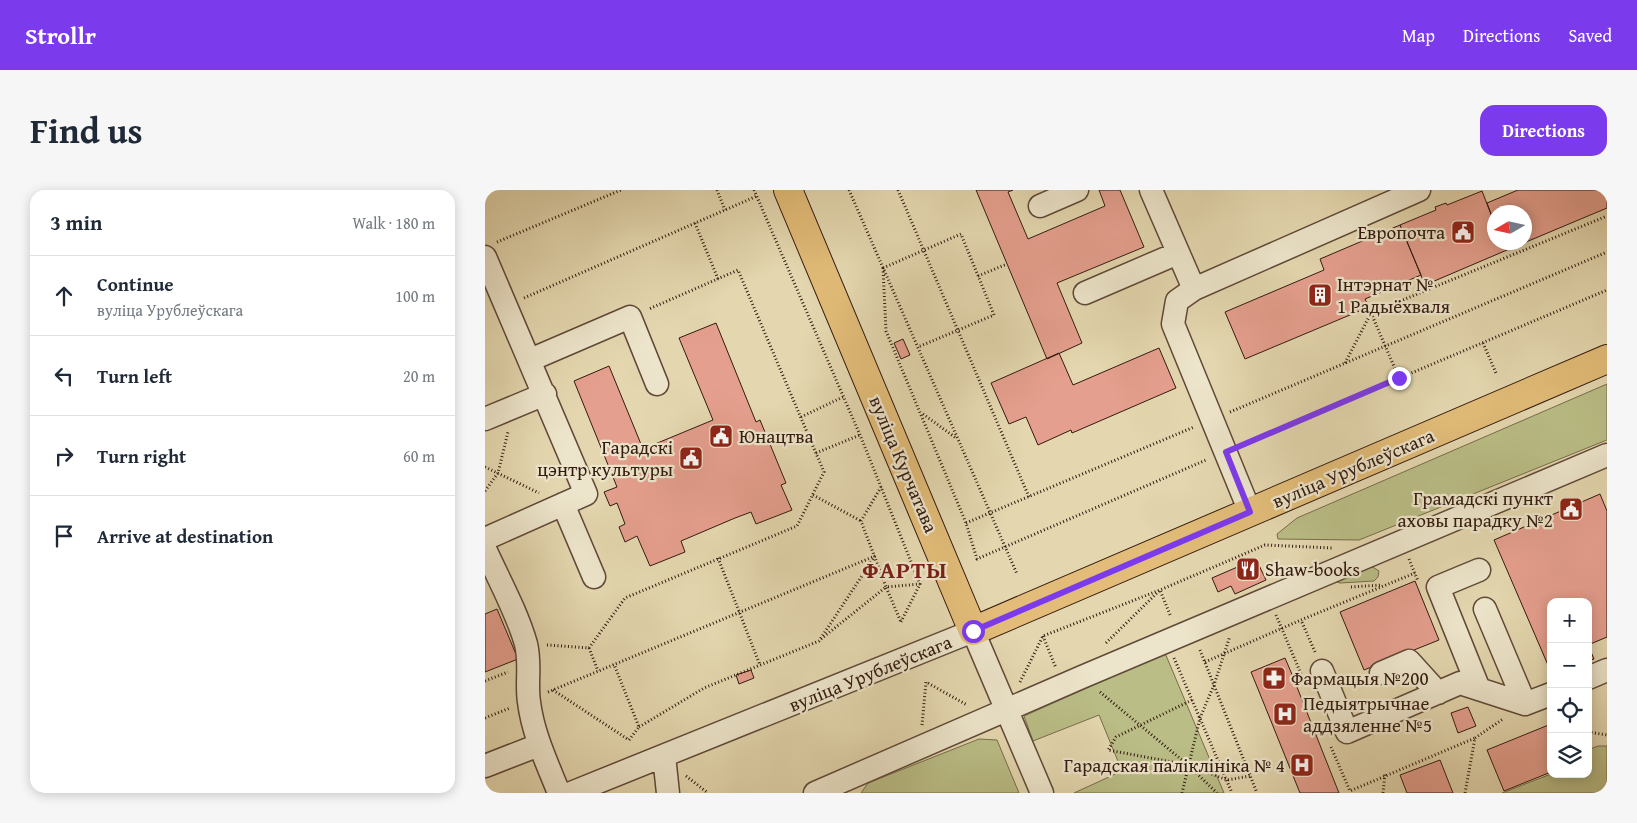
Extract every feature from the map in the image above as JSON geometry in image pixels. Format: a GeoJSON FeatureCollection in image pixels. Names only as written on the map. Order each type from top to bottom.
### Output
{"type":"FeatureCollection","features":[{"type":"Feature","properties":{"kind":"main road","name":"вуліца Курчатава"},"geometry":{"type":"LineString","coordinates":[[788,190],[973,631]]}},
{"type":"Feature","properties":{"kind":"main road","name":"вуліца Урублеўскага"},"geometry":{"type":"LineString","coordinates":[[973,631],[1607,359]]}},
{"type":"Feature","properties":{"kind":"street"},"geometry":{"type":"LineString","coordinates":[[1039,206],[1077,190]]}},
{"type":"Feature","properties":{"kind":"street"},"geometry":{"type":"LineString","coordinates":[[1151,190],[1194,289]]}},
{"type":"Feature","properties":{"kind":"street"},"geometry":{"type":"LineString","coordinates":[[1250,512],[1173,324],[1177,301],[1194,289],[1419,190]]}},
{"type":"Feature","properties":{"kind":"street"},"geometry":{"type":"LineString","coordinates":[[485,539],[586,494],[506,306],[489,250]]}},
{"type":"Feature","properties":{"kind":"street"},"geometry":{"type":"LineString","coordinates":[[1085,293],[1178,253]]}},
{"type":"Feature","properties":{"kind":"street"},"geometry":{"type":"LineString","coordinates":[[530,360],[630,317],[657,384]]}},
{"type":"Feature","properties":{"kind":"street"},"geometry":{"type":"LineString","coordinates":[[485,419],[545,394]]}},
{"type":"Feature","properties":{"kind":"street"},"geometry":{"type":"LineString","coordinates":[[815,793],[1073,681],[1607,455]]}},
{"type":"Feature","properties":{"kind":"street"},"geometry":{"type":"LineString","coordinates":[[563,504],[594,577]]}},
{"type":"Feature","properties":{"kind":"street"},"geometry":{"type":"LineString","coordinates":[[485,549],[526,644],[529,661],[529,700],[539,744],[559,793]]}},
{"type":"Feature","properties":{"kind":"street"},"geometry":{"type":"LineString","coordinates":[[1479,570],[1438,587],[1479,689]]}},
{"type":"Feature","properties":{"kind":"street"},"geometry":{"type":"LineString","coordinates":[[1485,609],[1525,704]]}},
{"type":"Feature","properties":{"kind":"street","name":"вуліца Курчатава"},"geometry":{"type":"LineString","coordinates":[[973,631],[998,714],[1042,793]]}},
{"type":"Feature","properties":{"kind":"street","name":"вуліца Урублеўскага"},"geometry":{"type":"LineString","coordinates":[[571,793],[973,631]]}},
{"type":"Feature","properties":{"kind":"street"},"geometry":{"type":"LineString","coordinates":[[1381,673],[1409,661],[1438,693]]}},
{"type":"Feature","properties":{"kind":"street"},"geometry":{"type":"LineString","coordinates":[[1592,676],[1607,670]]}},
{"type":"Feature","properties":{"kind":"street"},"geometry":{"type":"LineString","coordinates":[[1322,671],[1347,732],[1460,683],[1525,704],[1547,696]]}},
{"type":"Feature","properties":{"kind":"street"},"geometry":{"type":"LineString","coordinates":[[485,766],[539,744]]}},
{"type":"Feature","properties":{"kind":"street"},"geometry":{"type":"LineString","coordinates":[[664,756],[668,793]]}},
{"type":"Feature","properties":{"kind":"path"},"geometry":{"type":"LineString","coordinates":[[489,250],[621,190]]}},
{"type":"Feature","properties":{"kind":"path"},"geometry":{"type":"LineString","coordinates":[[717,190],[725,210]]}},
{"type":"Feature","properties":{"kind":"path"},"geometry":{"type":"LineString","coordinates":[[754,190],[860,435],[920,584],[901,622],[861,521],[813,495]]}},
{"type":"Feature","properties":{"kind":"path"},"geometry":{"type":"LineString","coordinates":[[849,190],[1017,574]]}},
{"type":"Feature","properties":{"kind":"path"},"geometry":{"type":"LineString","coordinates":[[898,190],[1029,497]]}},
{"type":"Feature","properties":{"kind":"path"},"geometry":{"type":"LineString","coordinates":[[506,306],[757,196]]}},
{"type":"Feature","properties":{"kind":"path"},"geometry":{"type":"LineString","coordinates":[[1344,364],[1371,313],[1607,216]]}},
{"type":"Feature","properties":{"kind":"path"},"geometry":{"type":"LineString","coordinates":[[695,223],[718,278]]}},
{"type":"Feature","properties":{"kind":"path"},"geometry":{"type":"LineString","coordinates":[[883,268],[961,234],[994,315],[918,347]]}},
{"type":"Feature","properties":{"kind":"path"},"geometry":{"type":"LineString","coordinates":[[966,523],[1607,252]]}},
{"type":"Feature","properties":{"kind":"path"},"geometry":{"type":"LineString","coordinates":[[978,276],[1007,264]]}},
{"type":"Feature","properties":{"kind":"path"},"geometry":{"type":"LineString","coordinates":[[883,268],[886,331],[922,413],[966,523],[977,560],[1607,290]]}},
{"type":"Feature","properties":{"kind":"path"},"geometry":{"type":"LineString","coordinates":[[589,648],[625,598],[797,526],[823,472],[739,270],[630,317]]}},
{"type":"Feature","properties":{"kind":"path"},"geometry":{"type":"LineString","coordinates":[[1371,313],[1399,378]]}},
{"type":"Feature","properties":{"kind":"path"},"geometry":{"type":"LineString","coordinates":[[1483,343],[1496,373]]}},
{"type":"Feature","properties":{"kind":"path"},"geometry":{"type":"LineString","coordinates":[[801,417],[843,397]]}},
{"type":"Feature","properties":{"kind":"path"},"geometry":{"type":"LineString","coordinates":[[485,491],[498,473],[515,407]]}},
{"type":"Feature","properties":{"kind":"path"},"geometry":{"type":"LineString","coordinates":[[922,413],[958,439]]}},
{"type":"Feature","properties":{"kind":"path"},"geometry":{"type":"LineString","coordinates":[[816,453],[860,435]]}},
{"type":"Feature","properties":{"kind":"path"},"geometry":{"type":"LineString","coordinates":[[485,467],[563,504]]}},
{"type":"Feature","properties":{"kind":"path"},"geometry":{"type":"LineString","coordinates":[[861,521],[881,487]]}},
{"type":"Feature","properties":{"kind":"path"},"geometry":{"type":"LineString","coordinates":[[921,748],[926,682],[998,714],[1043,636],[1160,590],[1265,545],[1335,548]]}},
{"type":"Feature","properties":{"kind":"path"},"geometry":{"type":"LineString","coordinates":[[485,718],[875,556]]}},
{"type":"Feature","properties":{"kind":"path"},"geometry":{"type":"LineString","coordinates":[[819,641],[875,556]]}},
{"type":"Feature","properties":{"kind":"path"},"geometry":{"type":"LineString","coordinates":[[718,558],[760,665]]}},
{"type":"Feature","properties":{"kind":"path"},"geometry":{"type":"LineString","coordinates":[[1205,662],[1415,573]]}},
{"type":"Feature","properties":{"kind":"path"},"geometry":{"type":"LineString","coordinates":[[553,690],[629,740],[639,727],[704,688],[819,641],[886,587],[920,584]]}},
{"type":"Feature","properties":{"kind":"path"},"geometry":{"type":"LineString","coordinates":[[1160,590],[1180,636],[1192,700],[1233,793]]}},
{"type":"Feature","properties":{"kind":"path"},"geometry":{"type":"LineString","coordinates":[[1105,644],[1160,590]]}},
{"type":"Feature","properties":{"kind":"path"},"geometry":{"type":"LineString","coordinates":[[1182,793],[1200,718],[1214,686],[1239,611]]}},
{"type":"Feature","properties":{"kind":"path"},"geometry":{"type":"LineString","coordinates":[[1301,620],[1322,671]]}},
{"type":"Feature","properties":{"kind":"path"},"geometry":{"type":"LineString","coordinates":[[1043,636],[1073,681],[1140,725],[1188,765],[1217,793]]}},
{"type":"Feature","properties":{"kind":"path"},"geometry":{"type":"LineString","coordinates":[[1180,636],[1205,662],[1257,793]]}},
{"type":"Feature","properties":{"kind":"path"},"geometry":{"type":"LineString","coordinates":[[526,644],[589,648]]}},
{"type":"Feature","properties":{"kind":"path"},"geometry":{"type":"LineString","coordinates":[[589,648],[598,671]]}},
{"type":"Feature","properties":{"kind":"path"},"geometry":{"type":"LineString","coordinates":[[614,664],[639,727]]}},
{"type":"Feature","properties":{"kind":"path"},"geometry":{"type":"LineString","coordinates":[[1192,700],[1116,736],[1108,750],[1188,765],[1227,780],[1250,776]]}},
{"type":"Feature","properties":{"kind":"path"},"geometry":{"type":"LineString","coordinates":[[1350,791],[1385,774],[1475,738],[1525,704]]}},
{"type":"Feature","properties":{"kind":"path"},"geometry":{"type":"LineString","coordinates":[[1592,733],[1607,735]]}},
{"type":"Feature","properties":{"kind":"path"},"geometry":{"type":"LineString","coordinates":[[1465,793],[1475,738]]}},
{"type":"Feature","properties":{"kind":"path"},"geometry":{"type":"LineString","coordinates":[[1383,793],[1385,774]]}},
{"type":"Feature","properties":{"kind":"path"},"geometry":{"type":"LineString","coordinates":[[687,776],[708,793]]}},
{"type":"Feature","properties":{"kind":"green space"},"geometry":{"type":"Polygon","coordinates":[[[1607,384],[1607,440],[1359,540],[1278,539],[1277,534],[1297,518],[1607,384]]]}},
{"type":"Feature","properties":{"kind":"green space"},"geometry":{"type":"Polygon","coordinates":[[[1371,566],[1379,571],[1378,577],[1374,581],[1337,582],[1338,579],[1371,566]]]}},
{"type":"Feature","properties":{"kind":"green space"},"geometry":{"type":"Polygon","coordinates":[[[1165,653],[1224,793],[1074,793],[1122,771],[1099,715],[1033,741],[1024,716],[1165,653]]]}},
{"type":"Feature","properties":{"kind":"green space"},"geometry":{"type":"Polygon","coordinates":[[[979,739],[997,740],[1019,793],[861,793],[868,783],[979,739]]]}},
{"type":"Feature","properties":{"kind":"green space"},"geometry":{"type":"Polygon","coordinates":[[[1607,746],[1607,793],[1502,793],[1547,776],[1547,778],[1592,778],[1592,748],[1607,746]]]}},
{"type":"Feature","properties":{"kind":"building"},"geometry":{"type":"Polygon","coordinates":[[[976,190],[1013,190],[1008,192],[1028,239],[1105,206],[1099,190],[1120,190],[1144,247],[1057,283],[1082,343],[1047,359],[976,190]]]}},
{"type":"Feature","properties":{"kind":"building"},"geometry":{"type":"Polygon","coordinates":[[[1518,190],[1607,190],[1607,208],[1532,240],[1532,205],[1488,205],[1487,203],[1518,190]]]}},
{"type":"Feature","properties":{"kind":"building"},"geometry":{"type":"Polygon","coordinates":[[[1482,191],[1487,205],[1487,250],[1507,250],[1425,285],[1400,225],[1436,210],[1435,207],[1446,203],[1447,205],[1482,191]]]}},
{"type":"Feature","properties":{"kind":"building","name":"Інтэрнат № 1 Радыёхваля"},"geometry":{"type":"Polygon","coordinates":[[[1400,225],[1421,275],[1365,299],[1369,307],[1245,359],[1225,312],[1324,270],[1320,259],[1400,225]]]}},
{"type":"Feature","properties":{"kind":"building","name":"Юнацтва"},"geometry":{"type":"Polygon","coordinates":[[[716,323],[756,422],[760,420],[786,483],[781,485],[792,510],[756,524],[751,512],[735,518],[681,541],[685,552],[650,566],[637,536],[625,542],[619,527],[625,524],[617,503],[610,506],[604,492],[617,487],[574,381],[609,366],[643,449],[713,420],[679,338],[716,323]]]}},
{"type":"Feature","properties":{"kind":"building"},"geometry":{"type":"Polygon","coordinates":[[[903,339],[910,355],[901,359],[894,343],[903,339]]]}},
{"type":"Feature","properties":{"kind":"building"},"geometry":{"type":"Polygon","coordinates":[[[1159,348],[1176,388],[1072,433],[1071,430],[1038,445],[1026,417],[1009,424],[991,383],[1059,353],[1073,385],[1159,348]]]}},
{"type":"Feature","properties":{"kind":"building"},"geometry":{"type":"Polygon","coordinates":[[[1600,494],[1607,511],[1607,637],[1592,643],[1592,598],[1547,598],[1547,663],[1494,540],[1600,494]]]}},
{"type":"Feature","properties":{"kind":"building","name":"Shaw-books"},"geometry":{"type":"Polygon","coordinates":[[[1256,559],[1266,580],[1235,594],[1231,586],[1218,592],[1212,578],[1256,559]]]}},
{"type":"Feature","properties":{"kind":"building"},"geometry":{"type":"Polygon","coordinates":[[[1415,581],[1439,640],[1364,670],[1340,612],[1415,581]]]}},
{"type":"Feature","properties":{"kind":"building"},"geometry":{"type":"Polygon","coordinates":[[[497,609],[518,659],[485,672],[485,614],[497,609]]]}},
{"type":"Feature","properties":{"kind":"building"},"geometry":{"type":"Polygon","coordinates":[[[1285,658],[1339,793],[1300,793],[1251,672],[1285,658]]]}},
{"type":"Feature","properties":{"kind":"building"},"geometry":{"type":"Polygon","coordinates":[[[751,670],[754,678],[739,684],[736,675],[751,670]]]}},
{"type":"Feature","properties":{"kind":"building"},"geometry":{"type":"Polygon","coordinates":[[[1468,707],[1476,726],[1458,733],[1451,713],[1468,707]]]}},
{"type":"Feature","properties":{"kind":"building"},"geometry":{"type":"Polygon","coordinates":[[[1547,726],[1547,774],[1504,791],[1487,750],[1547,726]]]}},
{"type":"Feature","properties":{"kind":"building"},"geometry":{"type":"Polygon","coordinates":[[[1440,760],[1453,793],[1407,793],[1400,775],[1440,760]]]}},
{"type":"Feature","properties":{"kind":"place","name":"Европочта"},"geometry":{"type":"Point","coordinates":[1463,232]}},
{"type":"Feature","properties":{"kind":"place","name":"Інтэрнат № 1 Радыёхваля"},"geometry":{"type":"Point","coordinates":[1320,295]}},
{"type":"Feature","properties":{"kind":"place","name":"Юнацтва"},"geometry":{"type":"Point","coordinates":[721,436]}},
{"type":"Feature","properties":{"kind":"place","name":"Гарадскі цэнтр культуры"},"geometry":{"type":"Point","coordinates":[691,458]}},
{"type":"Feature","properties":{"kind":"place","name":"Грамадскі пункт аховы парадку №2"},"geometry":{"type":"Point","coordinates":[1571,509]}},
{"type":"Feature","properties":{"kind":"place","name":"Shaw-books"},"geometry":{"type":"Point","coordinates":[1248,569]}},
{"type":"Feature","properties":{"kind":"place","name":"Фармацыя №200"},"geometry":{"type":"Point","coordinates":[1274,678]}},
{"type":"Feature","properties":{"kind":"place","name":"Педыятрычнае аддзяленне №5"},"geometry":{"type":"Point","coordinates":[1285,714]}},
{"type":"Feature","properties":{"kind":"place","name":"Гарадская паліклініка № 4"},"geometry":{"type":"Point","coordinates":[1302,765]}},
{"type":"Feature","properties":{"kind":"district","name":"ФАРТЫ"},"geometry":{"type":"Point","coordinates":[905,570]}},
{"type":"Feature","properties":{"kind":"route"},"geometry":{"type":"LineString","coordinates":[[973,631],[1250,512],[1226,452],[1399,378]]}}]}
